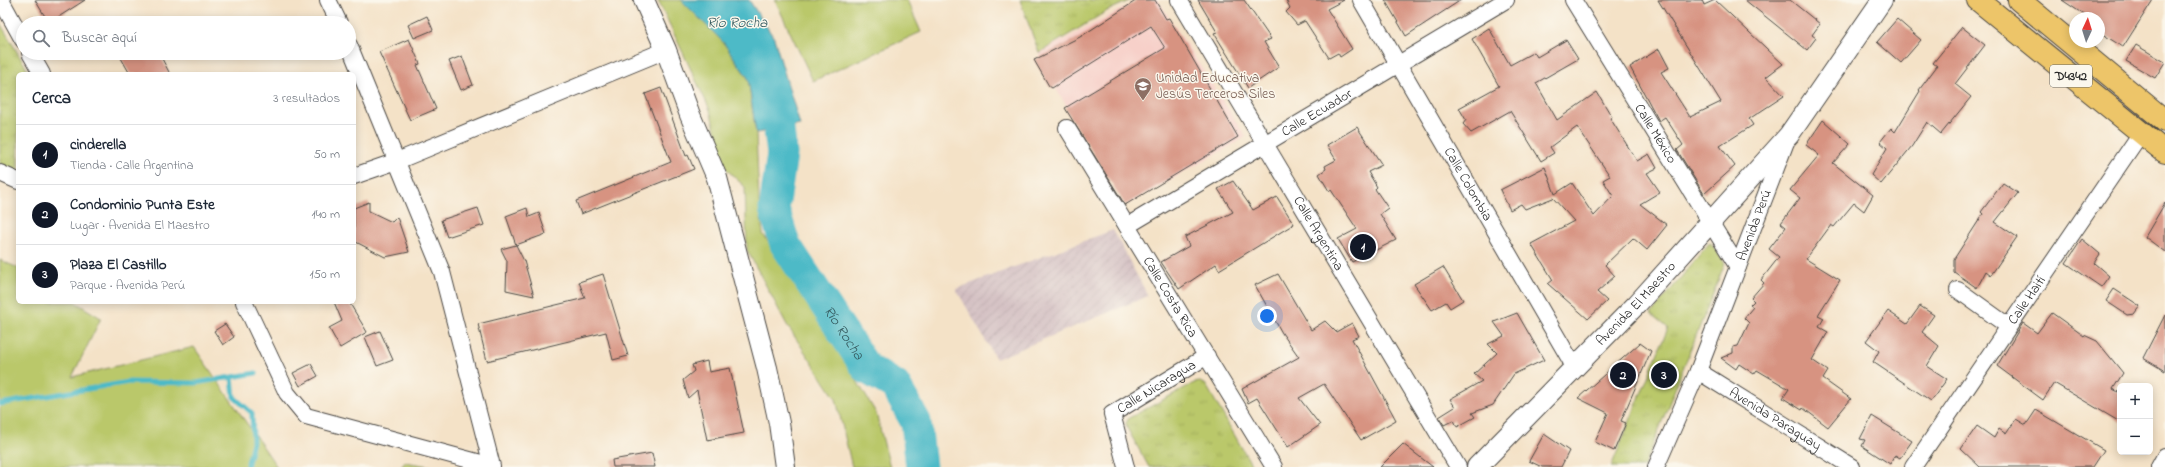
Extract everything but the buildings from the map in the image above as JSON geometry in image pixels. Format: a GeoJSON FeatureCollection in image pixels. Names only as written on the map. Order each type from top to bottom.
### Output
{"type":"FeatureCollection","features":[{"type":"Feature","properties":{"kind":"main road","name":"D4342"},"geometry":{"type":"LineString","coordinates":[[1978,0],[2165,152]]}},
{"type":"Feature","properties":{"kind":"main road","name":"D4342"},"geometry":{"type":"LineString","coordinates":[[2019,0],[2165,121]]}},
{"type":"Feature","properties":{"kind":"street"},"geometry":{"type":"LineString","coordinates":[[0,0],[16,28]]}},
{"type":"Feature","properties":{"kind":"street"},"geometry":{"type":"LineString","coordinates":[[328,0],[336,16]]}},
{"type":"Feature","properties":{"kind":"street"},"geometry":{"type":"LineString","coordinates":[[644,0],[666,50],[690,114],[717,178],[767,368],[779,424],[785,467]]}},
{"type":"Feature","properties":{"kind":"street","name":"Calle Argentina"},"geometry":{"type":"LineString","coordinates":[[1179,0],[1458,467]]}},
{"type":"Feature","properties":{"kind":"street","name":"Calle Colombia"},"geometry":{"type":"LineString","coordinates":[[1361,0],[1400,63],[1575,368]]}},
{"type":"Feature","properties":{"kind":"street","name":"Calle Ecuador"},"geometry":{"type":"LineString","coordinates":[[1127,226],[1506,0]]}},
{"type":"Feature","properties":{"kind":"street","name":"Calle México"},"geometry":{"type":"LineString","coordinates":[[1573,0],[1738,267]]}},
{"type":"Feature","properties":{"kind":"street","name":"Avenida Perú"},"geometry":{"type":"LineString","coordinates":[[1656,467],[1698,371],[1788,134],[1882,0]]}},
{"type":"Feature","properties":{"kind":"street"},"geometry":{"type":"LineString","coordinates":[[356,175],[397,161],[666,50]]}},
{"type":"Feature","properties":{"kind":"street"},"geometry":{"type":"LineString","coordinates":[[34,60],[41,72]]}},
{"type":"Feature","properties":{"kind":"street"},"geometry":{"type":"LineString","coordinates":[[245,304],[287,393],[306,416],[492,466],[442,272],[355,60]]}},
{"type":"Feature","properties":{"kind":"street","name":"Calle Costa Rica"},"geometry":{"type":"LineString","coordinates":[[1067,128],[1207,356],[1271,466]]}},
{"type":"Feature","properties":{"kind":"street","name":"Calle Haití"},"geometry":{"type":"LineString","coordinates":[[1913,467],[2141,133]]}},
{"type":"Feature","properties":{"kind":"street","name":"Avenida El Maestro"},"geometry":{"type":"LineString","coordinates":[[1477,467],[1637,304],[1788,134]]}},
{"type":"Feature","properties":{"kind":"street"},"geometry":{"type":"LineString","coordinates":[[0,173],[16,180]]}},
{"type":"Feature","properties":{"kind":"street"},"geometry":{"type":"LineString","coordinates":[[1958,290],[2008,326]]}},
{"type":"Feature","properties":{"kind":"street","name":"Calle Nicaragua"},"geometry":{"type":"LineString","coordinates":[[1126,467],[1112,414],[1207,356]]}},
{"type":"Feature","properties":{"kind":"street","name":"Avenida Paraguay"},"geometry":{"type":"LineString","coordinates":[[1698,371],[1852,467]]}},
{"type":"Feature","properties":{"kind":"street"},"geometry":{"type":"LineString","coordinates":[[2159,467],[2165,456]]}},
{"type":"Feature","properties":{"kind":"shaded area","name":"Unidad Educativa Jesús Terceros Siles"},"geometry":{"type":"Polygon","coordinates":[[[1138,0],[1158,0],[1246,137],[1128,204],[1041,65],[1039,53],[1138,0]]]}},
{"type":"Feature","properties":{"kind":"shaded area"},"geometry":{"type":"Polygon","coordinates":[[[1113,230],[1148,296],[996,359],[956,289],[1113,230]]]}},
{"type":"Feature","properties":{"kind":"green space"},"geometry":{"type":"Polygon","coordinates":[[[658,0],[681,0],[723,42],[748,78],[756,133],[759,202],[763,234],[828,332],[876,413],[890,467],[852,467],[836,399],[787,325],[747,250],[745,187],[725,168],[710,110],[658,0]]]}},
{"type":"Feature","properties":{"kind":"green space"},"geometry":{"type":"Polygon","coordinates":[[[775,0],[907,0],[921,32],[813,81],[775,0]]]}},
{"type":"Feature","properties":{"kind":"green space"},"geometry":{"type":"Polygon","coordinates":[[[1020,0],[1131,0],[1107,11],[1039,53],[1020,0]]]}},
{"type":"Feature","properties":{"kind":"green space"},"geometry":{"type":"Polygon","coordinates":[[[0,23],[16,50],[16,60],[22,60],[29,72],[16,72],[16,171],[0,164],[0,23]]]}},
{"type":"Feature","properties":{"kind":"green space"},"geometry":{"type":"Polygon","coordinates":[[[1710,242],[1725,263],[1644,467],[1611,467],[1668,328],[1651,314],[1710,242]]]}},
{"type":"Feature","properties":{"kind":"green space"},"geometry":{"type":"Polygon","coordinates":[[[0,260],[16,267],[16,304],[78,304],[101,318],[72,377],[194,347],[277,467],[0,467],[0,260]]]}},
{"type":"Feature","properties":{"kind":"green space"},"geometry":{"type":"Polygon","coordinates":[[[1200,382],[1206,385],[1251,464],[1249,467],[1149,467],[1127,428],[1126,423],[1129,418],[1194,383],[1200,382]]]}},
{"type":"Feature","properties":{"kind":"green space"},"geometry":{"type":"Polygon","coordinates":[[[405,462],[435,467],[401,467],[405,462]]]}},
{"type":"Feature","properties":{"kind":"water","name":"Río Rocha"},"geometry":{"type":"Polygon","coordinates":[[[681,0],[749,0],[774,38],[800,125],[756,133],[748,78],[723,42],[681,0]]]}},
{"type":"Feature","properties":{"kind":"waterway","name":"Río Rocha"},"geometry":{"type":"LineString","coordinates":[[767,89],[777,114],[782,154],[774,209],[785,244],[867,369],[895,385],[916,422],[921,467]]}},
{"type":"Feature","properties":{"kind":"waterway"},"geometry":{"type":"LineString","coordinates":[[0,404],[129,382],[196,383],[256,373]]}},
{"type":"Feature","properties":{"kind":"waterway"},"geometry":{"type":"LineString","coordinates":[[232,377],[234,397],[252,413],[253,442],[247,467]]}},
{"type":"Feature","properties":{"kind":"place","name":"Unidad Educativa Jesús Terceros Siles"},"geometry":{"type":"Point","coordinates":[1143,101]}},
{"type":"Feature","properties":{"kind":"place","name":"cinderella"},"geometry":{"type":"Point","coordinates":[1363,247]}},
{"type":"Feature","properties":{"kind":"place","name":"Condominio Punta Este"},"geometry":{"type":"Point","coordinates":[1623,375]}},
{"type":"Feature","properties":{"kind":"place","name":"Plaza El Castillo"},"geometry":{"type":"Point","coordinates":[1664,375]}}]}
